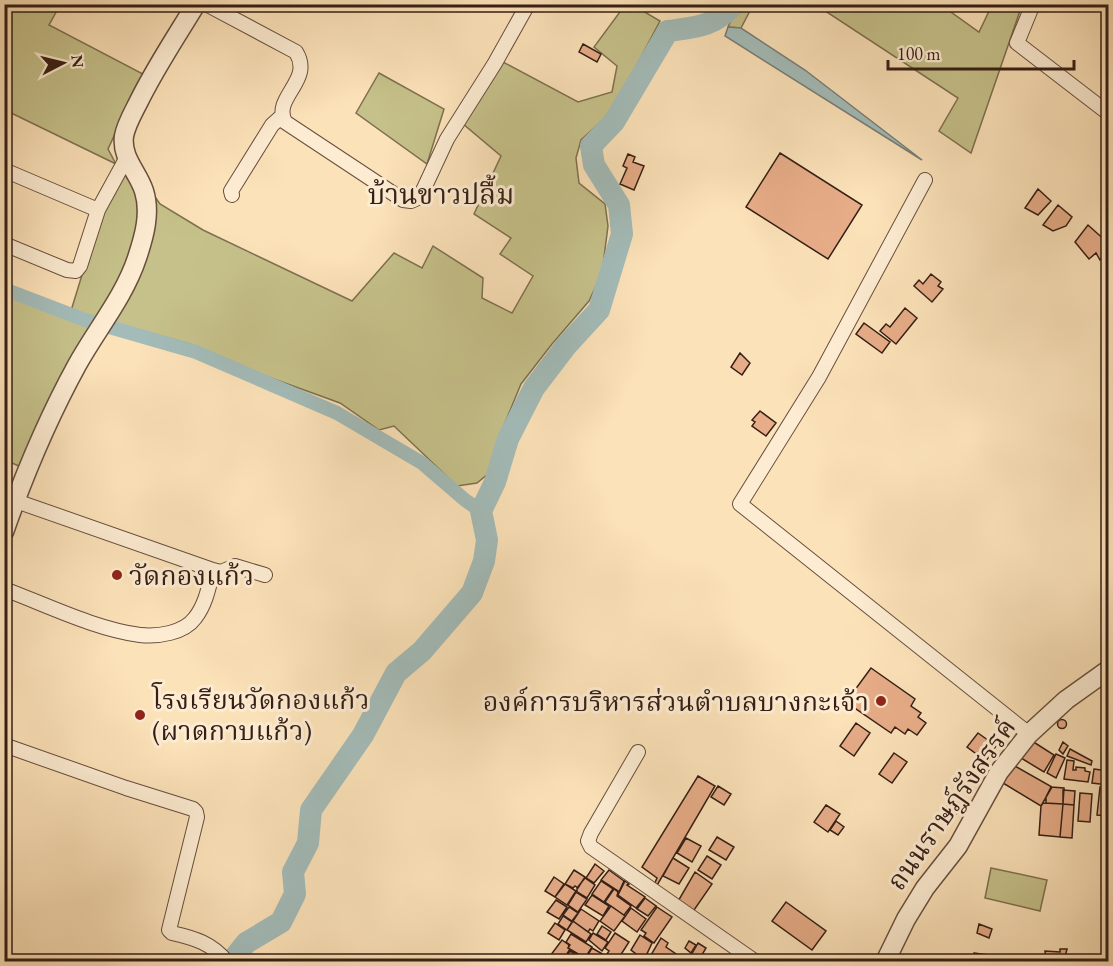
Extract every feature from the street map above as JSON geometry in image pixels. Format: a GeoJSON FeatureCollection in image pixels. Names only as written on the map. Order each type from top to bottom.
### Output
{"type":"FeatureCollection","features":[{"type":"Feature","properties":{"kind":"street"},"geometry":{"type":"LineString","coordinates":[[4,532],[61,397],[98,330],[127,284],[137,258],[147,220],[147,204],[144,189],[127,157],[124,137],[129,121],[149,80],[196,4]]}},
{"type":"Feature","properties":{"kind":"street"},"geometry":{"type":"LineString","coordinates":[[206,4],[296,52],[301,60],[300,76],[282,108],[285,122],[403,200],[411,201],[420,197],[447,139],[495,63],[528,4]]}},
{"type":"Feature","properties":{"kind":"street"},"geometry":{"type":"LineString","coordinates":[[1033,4],[1017,43],[1108,113]]}},
{"type":"Feature","properties":{"kind":"street"},"geometry":{"type":"LineString","coordinates":[[231,195],[231,191],[272,125],[282,116]]}},
{"type":"Feature","properties":{"kind":"street"},"geometry":{"type":"LineString","coordinates":[[4,244],[67,270],[76,271],[98,210],[127,157]]}},
{"type":"Feature","properties":{"kind":"street"},"geometry":{"type":"LineString","coordinates":[[4,170],[98,210]]}},
{"type":"Feature","properties":{"kind":"street"},"geometry":{"type":"LineString","coordinates":[[925,180],[819,378],[740,504],[1029,734]]}},
{"type":"Feature","properties":{"kind":"street"},"geometry":{"type":"LineString","coordinates":[[16,501],[213,570],[221,572],[235,566],[264,575]]}},
{"type":"Feature","properties":{"kind":"street"},"geometry":{"type":"LineString","coordinates":[[4,589],[116,629],[141,635],[156,635],[180,630],[194,620],[203,606],[213,570]]}},
{"type":"Feature","properties":{"kind":"street","name":"ถนนราษฎ์รังสรรค์"},"geometry":{"type":"LineString","coordinates":[[885,962],[906,919],[925,888],[958,846],[999,772],[1029,734],[1066,700],[1108,670]]}},
{"type":"Feature","properties":{"kind":"street"},"geometry":{"type":"LineString","coordinates":[[4,745],[193,809],[197,817],[169,930],[172,933],[208,944],[226,960]]}},
{"type":"Feature","properties":{"kind":"street"},"geometry":{"type":"LineString","coordinates":[[638,752],[591,832],[588,841],[591,847],[756,962]]}},
{"type":"Feature","properties":{"kind":"shaded area"},"geometry":{"type":"Polygon","coordinates":[[[4,5],[60,5],[49,25],[143,74],[108,149],[116,164],[5,110],[4,5]]]}},
{"type":"Feature","properties":{"kind":"shaded area"},"geometry":{"type":"Polygon","coordinates":[[[625,5],[633,5],[660,21],[623,91],[604,119],[581,140],[576,158],[579,183],[605,204],[608,226],[602,273],[589,301],[521,384],[504,425],[489,473],[477,483],[457,486],[394,426],[379,430],[340,403],[260,374],[190,344],[111,322],[153,194],[160,204],[203,230],[352,301],[394,253],[422,268],[433,246],[483,278],[482,298],[512,313],[533,276],[500,254],[511,238],[474,214],[501,156],[462,123],[503,62],[578,102],[612,92],[617,66],[594,47],[625,5]]]}},
{"type":"Feature","properties":{"kind":"shaded area"},"geometry":{"type":"Polygon","coordinates":[[[738,5],[753,5],[741,28],[728,27],[738,5]]]}},
{"type":"Feature","properties":{"kind":"shaded area"},"geometry":{"type":"Polygon","coordinates":[[[816,5],[941,5],[979,32],[992,5],[1022,5],[971,153],[939,131],[958,98],[816,5]]]}},
{"type":"Feature","properties":{"kind":"shaded area"},"geometry":{"type":"Polygon","coordinates":[[[379,73],[444,109],[427,164],[356,113],[379,73]]]}},
{"type":"Feature","properties":{"kind":"shaded area"},"geometry":{"type":"Polygon","coordinates":[[[123,172],[134,189],[137,207],[137,222],[130,254],[106,314],[95,318],[70,314],[98,223],[123,172]]]}},
{"type":"Feature","properties":{"kind":"shaded area"},"geometry":{"type":"Polygon","coordinates":[[[4,292],[90,327],[21,467],[5,460],[5,417],[11,391],[7,384],[5,391],[4,292]]]}},
{"type":"Feature","properties":{"kind":"shaded area"},"geometry":{"type":"Polygon","coordinates":[[[991,868],[1047,880],[1040,911],[985,898],[991,868]]]}},
{"type":"Feature","properties":{"kind":"water"},"geometry":{"type":"Polygon","coordinates":[[[728,27],[741,28],[805,70],[922,160],[725,36],[728,27]]]}},
{"type":"Feature","properties":{"kind":"building"},"geometry":{"type":"Polygon","coordinates":[[[583,44],[601,54],[597,62],[579,52],[583,44]]]}},
{"type":"Feature","properties":{"kind":"building"},"geometry":{"type":"Polygon","coordinates":[[[780,153],[862,205],[828,259],[746,207],[780,153]]]}},
{"type":"Feature","properties":{"kind":"building"},"geometry":{"type":"Polygon","coordinates":[[[628,154],[635,157],[633,162],[644,166],[634,190],[620,184],[627,168],[623,166],[628,154]]]}},
{"type":"Feature","properties":{"kind":"building"},"geometry":{"type":"Polygon","coordinates":[[[1038,189],[1051,201],[1038,215],[1025,208],[1038,189]]]}},
{"type":"Feature","properties":{"kind":"building"},"geometry":{"type":"Polygon","coordinates":[[[1058,205],[1072,217],[1066,226],[1053,231],[1043,225],[1058,205]]]}},
{"type":"Feature","properties":{"kind":"building"},"geometry":{"type":"Polygon","coordinates":[[[1088,225],[1108,243],[1108,250],[1100,260],[1096,253],[1089,259],[1075,242],[1088,225]]]}},
{"type":"Feature","properties":{"kind":"building"},"geometry":{"type":"Polygon","coordinates":[[[931,274],[941,282],[938,286],[943,289],[932,302],[914,286],[919,280],[923,284],[931,274]]]}},
{"type":"Feature","properties":{"kind":"building"},"geometry":{"type":"Polygon","coordinates":[[[905,308],[917,318],[896,344],[880,331],[886,324],[890,327],[905,308]]]}},
{"type":"Feature","properties":{"kind":"building"},"geometry":{"type":"Polygon","coordinates":[[[864,323],[890,342],[882,353],[856,334],[864,323]]]}},
{"type":"Feature","properties":{"kind":"building"},"geometry":{"type":"Polygon","coordinates":[[[740,353],[750,363],[742,375],[731,367],[740,353]]]}},
{"type":"Feature","properties":{"kind":"building"},"geometry":{"type":"Polygon","coordinates":[[[760,411],[776,423],[766,436],[752,426],[755,422],[752,420],[760,411]]]}},
{"type":"Feature","properties":{"kind":"building","name":"องค์การบริหารส่วนตำบลบางกะเจ้า"},"geometry":{"type":"Polygon","coordinates":[[[871,668],[915,699],[911,706],[921,713],[918,717],[926,723],[917,735],[908,729],[905,734],[895,727],[891,733],[846,702],[871,668]]]}},
{"type":"Feature","properties":{"kind":"building"},"geometry":{"type":"Polygon","coordinates":[[[1062,720],[1066,724],[1062,728],[1058,724],[1062,720]]]}},
{"type":"Feature","properties":{"kind":"building"},"geometry":{"type":"Polygon","coordinates":[[[856,723],[870,733],[854,756],[840,746],[856,723]]]}},
{"type":"Feature","properties":{"kind":"building"},"geometry":{"type":"Polygon","coordinates":[[[978,733],[996,746],[986,761],[967,747],[978,733]]]}},
{"type":"Feature","properties":{"kind":"building"},"geometry":{"type":"Polygon","coordinates":[[[1032,741],[1054,755],[1044,772],[1021,758],[1032,741]]]}},
{"type":"Feature","properties":{"kind":"building"},"geometry":{"type":"Polygon","coordinates":[[[1063,742],[1068,746],[1063,754],[1059,750],[1063,742]]]}},
{"type":"Feature","properties":{"kind":"building"},"geometry":{"type":"Polygon","coordinates":[[[1070,749],[1092,761],[1091,765],[1067,756],[1070,749]]]}},
{"type":"Feature","properties":{"kind":"building"},"geometry":{"type":"Polygon","coordinates":[[[894,753],[907,762],[892,783],[879,774],[894,753]]]}},
{"type":"Feature","properties":{"kind":"building"},"geometry":{"type":"Polygon","coordinates":[[[1056,754],[1065,758],[1056,778],[1047,773],[1056,754]]]}},
{"type":"Feature","properties":{"kind":"building"},"geometry":{"type":"Polygon","coordinates":[[[1067,760],[1074,761],[1073,770],[1076,770],[1076,767],[1085,768],[1085,771],[1090,772],[1088,782],[1064,779],[1067,760]]]}},
{"type":"Feature","properties":{"kind":"building"},"geometry":{"type":"Polygon","coordinates":[[[1013,765],[1052,787],[1041,806],[1003,783],[1013,765]]]}},
{"type":"Feature","properties":{"kind":"building"},"geometry":{"type":"Polygon","coordinates":[[[1094,769],[1108,771],[1108,785],[1092,783],[1094,769]]]}},
{"type":"Feature","properties":{"kind":"building"},"geometry":{"type":"Polygon","coordinates":[[[698,776],[715,786],[656,887],[654,885],[657,878],[642,867],[698,776]]]}},
{"type":"Feature","properties":{"kind":"building"},"geometry":{"type":"Polygon","coordinates":[[[718,786],[731,794],[724,805],[711,797],[718,786]]]}},
{"type":"Feature","properties":{"kind":"building"},"geometry":{"type":"Polygon","coordinates":[[[1051,787],[1064,788],[1063,804],[1046,803],[1051,787]]]}},
{"type":"Feature","properties":{"kind":"building"},"geometry":{"type":"Polygon","coordinates":[[[1100,787],[1108,787],[1108,816],[1097,815],[1100,787]]]}},
{"type":"Feature","properties":{"kind":"building"},"geometry":{"type":"Polygon","coordinates":[[[1063,790],[1075,791],[1074,805],[1063,804],[1063,790]]]}},
{"type":"Feature","properties":{"kind":"building"},"geometry":{"type":"Polygon","coordinates":[[[1080,793],[1092,794],[1090,822],[1078,821],[1080,793]]]}},
{"type":"Feature","properties":{"kind":"building"},"geometry":{"type":"Polygon","coordinates":[[[956,794],[965,800],[956,814],[945,809],[956,794]]]}},
{"type":"Feature","properties":{"kind":"building"},"geometry":{"type":"Polygon","coordinates":[[[965,800],[970,803],[964,813],[959,810],[965,800]]]}},
{"type":"Feature","properties":{"kind":"building"},"geometry":{"type":"Polygon","coordinates":[[[1043,803],[1063,804],[1060,837],[1039,835],[1043,803]]]}},
{"type":"Feature","properties":{"kind":"building"},"geometry":{"type":"Polygon","coordinates":[[[1063,804],[1074,805],[1072,838],[1060,837],[1063,804]]]}},
{"type":"Feature","properties":{"kind":"building"},"geometry":{"type":"Polygon","coordinates":[[[826,805],[840,814],[828,832],[814,822],[826,805]]]}},
{"type":"Feature","properties":{"kind":"building"},"geometry":{"type":"Polygon","coordinates":[[[836,821],[844,827],[838,835],[830,830],[836,821]]]}},
{"type":"Feature","properties":{"kind":"building"},"geometry":{"type":"Polygon","coordinates":[[[717,837],[734,847],[726,860],[709,850],[717,837]]]}},
{"type":"Feature","properties":{"kind":"building"},"geometry":{"type":"Polygon","coordinates":[[[686,838],[701,846],[692,862],[677,853],[686,838]]]}},
{"type":"Feature","properties":{"kind":"building"},"geometry":{"type":"Polygon","coordinates":[[[707,856],[721,865],[712,879],[698,870],[707,856]]]}},
{"type":"Feature","properties":{"kind":"building"},"geometry":{"type":"Polygon","coordinates":[[[673,858],[689,868],[679,884],[663,876],[673,858]]]}},
{"type":"Feature","properties":{"kind":"building"},"geometry":{"type":"Polygon","coordinates":[[[595,864],[604,871],[594,883],[586,878],[595,864]]]}},
{"type":"Feature","properties":{"kind":"building"},"geometry":{"type":"Polygon","coordinates":[[[574,870],[585,877],[578,888],[565,884],[574,870]]]}},
{"type":"Feature","properties":{"kind":"building"},"geometry":{"type":"Polygon","coordinates":[[[609,870],[624,881],[618,894],[618,891],[601,880],[609,870]]]}},
{"type":"Feature","properties":{"kind":"building"},"geometry":{"type":"Polygon","coordinates":[[[695,872],[712,884],[692,913],[677,903],[695,872]]]}},
{"type":"Feature","properties":{"kind":"building"},"geometry":{"type":"Polygon","coordinates":[[[554,877],[564,884],[555,897],[545,891],[554,877]]]}},
{"type":"Feature","properties":{"kind":"building"},"geometry":{"type":"Polygon","coordinates":[[[585,878],[595,885],[587,898],[577,892],[577,888],[585,878]]]}},
{"type":"Feature","properties":{"kind":"building"},"geometry":{"type":"Polygon","coordinates":[[[601,881],[613,889],[604,902],[592,894],[601,881]]]}},
{"type":"Feature","properties":{"kind":"building"},"geometry":{"type":"Polygon","coordinates":[[[625,881],[629,884],[627,885],[645,897],[636,908],[618,895],[625,881]]]}},
{"type":"Feature","properties":{"kind":"building"},"geometry":{"type":"Polygon","coordinates":[[[565,884],[576,891],[567,905],[555,897],[565,884]]]}},
{"type":"Feature","properties":{"kind":"building"},"geometry":{"type":"Polygon","coordinates":[[[614,889],[618,892],[617,896],[631,906],[624,915],[605,902],[614,889]]]}},
{"type":"Feature","properties":{"kind":"building"},"geometry":{"type":"Polygon","coordinates":[[[576,892],[587,899],[578,912],[568,905],[576,892]]]}},
{"type":"Feature","properties":{"kind":"building"},"geometry":{"type":"Polygon","coordinates":[[[592,895],[609,906],[603,916],[585,905],[592,895]]]}},
{"type":"Feature","properties":{"kind":"building"},"geometry":{"type":"Polygon","coordinates":[[[645,898],[656,906],[648,916],[637,909],[645,898]]]}},
{"type":"Feature","properties":{"kind":"building"},"geometry":{"type":"Polygon","coordinates":[[[556,900],[567,907],[559,919],[547,912],[556,900]]]}},
{"type":"Feature","properties":{"kind":"building"},"geometry":{"type":"Polygon","coordinates":[[[786,902],[826,931],[812,950],[772,921],[786,902]]]}},
{"type":"Feature","properties":{"kind":"building"},"geometry":{"type":"Polygon","coordinates":[[[611,906],[625,916],[614,931],[600,921],[611,906]]]}},
{"type":"Feature","properties":{"kind":"building"},"geometry":{"type":"Polygon","coordinates":[[[569,907],[578,913],[572,921],[563,915],[569,907]]]}},
{"type":"Feature","properties":{"kind":"building"},"geometry":{"type":"Polygon","coordinates":[[[657,907],[672,917],[654,943],[644,936],[646,933],[641,930],[657,907]]]}},
{"type":"Feature","properties":{"kind":"building"},"geometry":{"type":"Polygon","coordinates":[[[631,908],[646,919],[637,932],[622,921],[631,908]]]}},
{"type":"Feature","properties":{"kind":"building"},"geometry":{"type":"Polygon","coordinates":[[[581,909],[599,921],[593,931],[590,929],[588,932],[573,921],[581,909]]]}},
{"type":"Feature","properties":{"kind":"building"},"geometry":{"type":"Polygon","coordinates":[[[563,916],[572,922],[567,930],[558,924],[563,916]]]}},
{"type":"Feature","properties":{"kind":"building"},"geometry":{"type":"Polygon","coordinates":[[[573,921],[591,934],[586,942],[567,930],[573,921]]]}},
{"type":"Feature","properties":{"kind":"building"},"geometry":{"type":"Polygon","coordinates":[[[555,923],[565,930],[559,940],[548,933],[555,923]]]}},
{"type":"Feature","properties":{"kind":"building"},"geometry":{"type":"Polygon","coordinates":[[[979,924],[992,929],[989,938],[977,933],[979,924]]]}},
{"type":"Feature","properties":{"kind":"building"},"geometry":{"type":"Polygon","coordinates":[[[602,926],[611,932],[606,940],[597,934],[602,926]]]}},
{"type":"Feature","properties":{"kind":"building"},"geometry":{"type":"Polygon","coordinates":[[[593,933],[608,942],[602,951],[589,940],[593,933]]]}},
{"type":"Feature","properties":{"kind":"building"},"geometry":{"type":"Polygon","coordinates":[[[615,933],[629,942],[619,962],[610,958],[611,956],[607,954],[609,951],[605,948],[615,933]]]}},
{"type":"Feature","properties":{"kind":"building"},"geometry":{"type":"Polygon","coordinates":[[[571,934],[592,947],[585,958],[568,948],[570,945],[566,942],[571,934]]]}},
{"type":"Feature","properties":{"kind":"building"},"geometry":{"type":"Polygon","coordinates":[[[640,935],[652,943],[644,960],[631,950],[640,935]]]}},
{"type":"Feature","properties":{"kind":"building"},"geometry":{"type":"Polygon","coordinates":[[[661,938],[668,943],[666,947],[679,956],[675,962],[648,960],[661,938]]]}},
{"type":"Feature","properties":{"kind":"building"},"geometry":{"type":"Polygon","coordinates":[[[562,940],[569,945],[570,949],[562,962],[559,962],[550,956],[562,940]]]}},
{"type":"Feature","properties":{"kind":"building"},"geometry":{"type":"Polygon","coordinates":[[[689,941],[696,945],[691,953],[685,948],[689,941]]]}},
{"type":"Feature","properties":{"kind":"building"},"geometry":{"type":"Polygon","coordinates":[[[698,943],[706,948],[699,960],[691,955],[698,943]]]}},
{"type":"Feature","properties":{"kind":"building"},"geometry":{"type":"Polygon","coordinates":[[[592,948],[606,956],[603,962],[584,961],[592,948]]]}},
{"type":"Feature","properties":{"kind":"building"},"geometry":{"type":"Polygon","coordinates":[[[1060,949],[1067,949],[1065,957],[1068,957],[1068,962],[1046,962],[1045,951],[1060,952],[1060,949]]]}},
{"type":"Feature","properties":{"kind":"building"},"geometry":{"type":"Polygon","coordinates":[[[570,951],[584,959],[582,962],[563,962],[570,951]]]}},
{"type":"Feature","properties":{"kind":"building"},"geometry":{"type":"Polygon","coordinates":[[[974,953],[988,955],[988,962],[973,962],[974,953]]]}},
{"type":"Feature","properties":{"kind":"building"},"geometry":{"type":"Polygon","coordinates":[[[1026,956],[1043,958],[1043,962],[1025,962],[1026,956]]]}},
{"type":"Feature","properties":{"kind":"waterway"},"geometry":{"type":"LineString","coordinates":[[231,962],[246,943],[281,922],[295,894],[293,872],[308,843],[311,810],[363,735],[396,673],[422,651],[472,593],[484,561],[487,540],[481,511],[495,482],[508,439],[534,388],[566,346],[599,310],[622,234],[619,205],[594,165],[591,146],[614,122],[668,31],[712,22],[734,4]]}},
{"type":"Feature","properties":{"kind":"waterway"},"geometry":{"type":"LineString","coordinates":[[4,289],[85,320],[196,352],[337,413],[422,463],[481,511]]}},
{"type":"Feature","properties":{"kind":"place","name":"วัดกองแก้ว"},"geometry":{"type":"Point","coordinates":[117,575]}},
{"type":"Feature","properties":{"kind":"place","name":"องค์การบริหารส่วนตำบลบางกะเจ้า"},"geometry":{"type":"Point","coordinates":[881,701]}},
{"type":"Feature","properties":{"kind":"place","name":"โรงเรียนวัดกองแก้ว (ผาดกาบแก้ว)"},"geometry":{"type":"Point","coordinates":[140,715]}},
{"type":"Feature","properties":{"kind":"district","name":"บ้านขาวปลื้ม"},"geometry":{"type":"Point","coordinates":[441,194]}}]}
